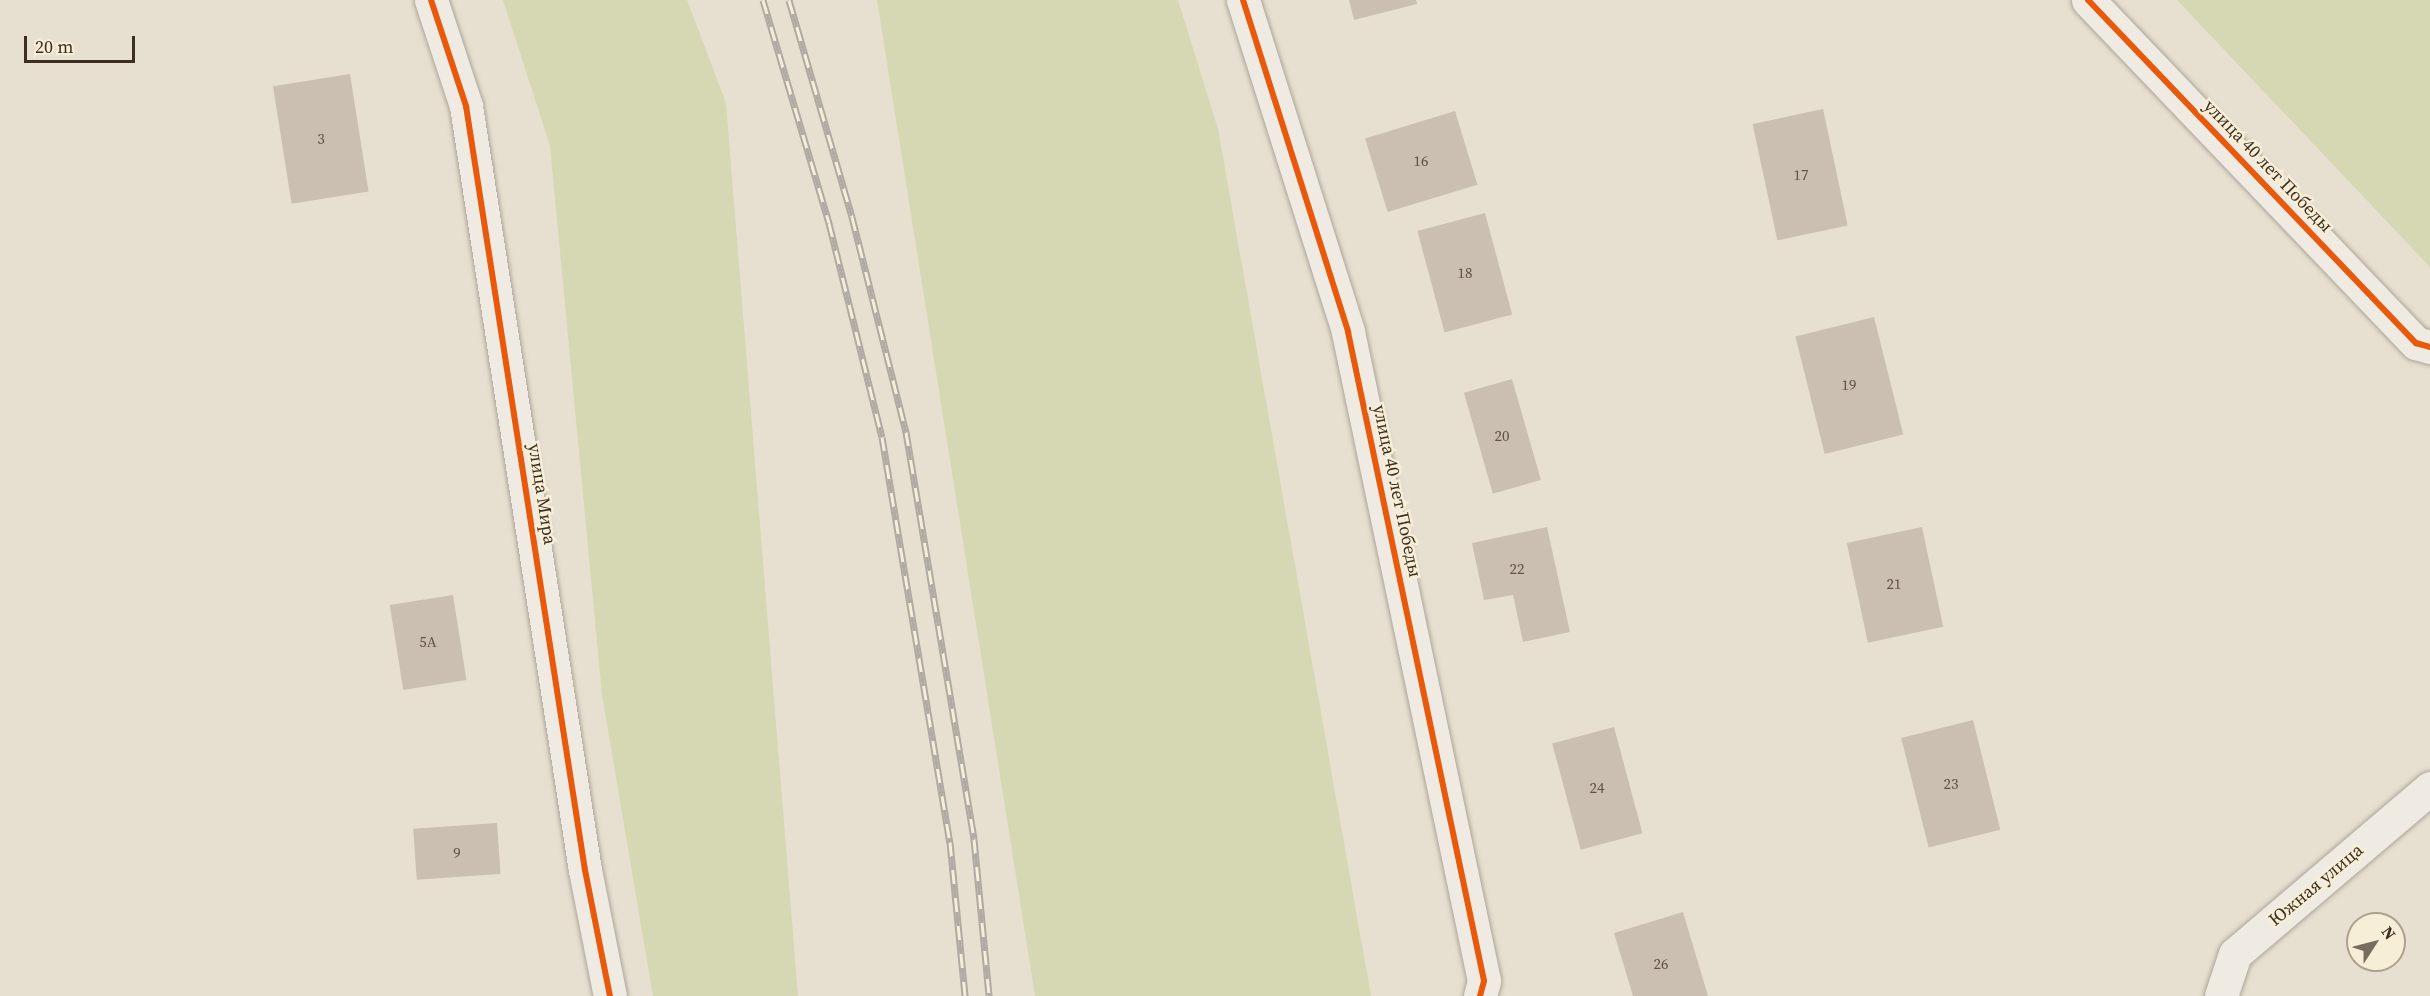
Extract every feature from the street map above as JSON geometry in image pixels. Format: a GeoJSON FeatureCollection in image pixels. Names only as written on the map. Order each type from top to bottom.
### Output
{"type":"FeatureCollection","features":[{"type":"Feature","properties":{"kind":"street","name":"улица Мира"},"geometry":{"type":"LineString","coordinates":[[431,0],[466,106],[584,858],[610,996]]}},
{"type":"Feature","properties":{"kind":"street","name":"улица 40 лет Победы"},"geometry":{"type":"LineString","coordinates":[[1243,0],[1348,333],[1484,981],[1480,996]]}},
{"type":"Feature","properties":{"kind":"street","name":"улица 40 лет Победы"},"geometry":{"type":"LineString","coordinates":[[2088,0],[2416,343],[2430,346]]}},
{"type":"Feature","properties":{"kind":"street","name":"Южная улица"},"geometry":{"type":"LineString","coordinates":[[2221,996],[2235,954],[2430,788]]}},
{"type":"Feature","properties":{"kind":"green space"},"geometry":{"type":"Polygon","coordinates":[[[503,0],[687,0],[726,103],[798,996],[653,996],[602,695],[550,146],[503,0]]]}},
{"type":"Feature","properties":{"kind":"green space"},"geometry":{"type":"Polygon","coordinates":[[[877,0],[1178,0],[1218,129],[1371,996],[1035,996],[877,0]]]}},
{"type":"Feature","properties":{"kind":"green space"},"geometry":{"type":"Polygon","coordinates":[[[2177,0],[2430,0],[2430,267],[2177,0]]]}},
{"type":"Feature","properties":{"kind":"building"},"geometry":{"type":"Polygon","coordinates":[[[1349,0],[1416,0],[1417,4],[1354,20],[1349,0]]]}},
{"type":"Feature","properties":{"kind":"building"},"geometry":{"type":"Polygon","coordinates":[[[350,74],[369,192],[292,204],[273,86],[350,74]]]}},
{"type":"Feature","properties":{"kind":"building"},"geometry":{"type":"Polygon","coordinates":[[[1823,109],[1848,225],[1777,240],[1753,124],[1823,109]]]}},
{"type":"Feature","properties":{"kind":"building"},"geometry":{"type":"Polygon","coordinates":[[[1455,111],[1478,185],[1388,212],[1365,138],[1455,111]]]}},
{"type":"Feature","properties":{"kind":"building"},"geometry":{"type":"Polygon","coordinates":[[[1485,213],[1512,314],[1445,333],[1417,231],[1485,213]]]}},
{"type":"Feature","properties":{"kind":"building"},"geometry":{"type":"Polygon","coordinates":[[[1874,317],[1903,434],[1825,454],[1795,337],[1874,317]]]}},
{"type":"Feature","properties":{"kind":"building"},"geometry":{"type":"Polygon","coordinates":[[[1512,379],[1541,480],[1493,494],[1464,393],[1512,379]]]}},
{"type":"Feature","properties":{"kind":"building"},"geometry":{"type":"Polygon","coordinates":[[[1547,527],[1570,632],[1523,642],[1513,595],[1484,600],[1472,543],[1547,527]]]}},
{"type":"Feature","properties":{"kind":"building"},"geometry":{"type":"Polygon","coordinates":[[[1922,527],[1943,627],[1868,643],[1847,543],[1922,527]]]}},
{"type":"Feature","properties":{"kind":"building"},"geometry":{"type":"Polygon","coordinates":[[[453,595],[466,680],[403,690],[390,605],[453,595]]]}},
{"type":"Feature","properties":{"kind":"building"},"geometry":{"type":"Polygon","coordinates":[[[1973,720],[2000,830],[1929,848],[1901,738],[1973,720]]]}},
{"type":"Feature","properties":{"kind":"building"},"geometry":{"type":"Polygon","coordinates":[[[1614,727],[1642,833],[1581,850],[1552,744],[1614,727]]]}},
{"type":"Feature","properties":{"kind":"building"},"geometry":{"type":"Polygon","coordinates":[[[497,823],[501,874],[417,880],[413,829],[497,823]]]}},
{"type":"Feature","properties":{"kind":"building"},"geometry":{"type":"Polygon","coordinates":[[[1683,912],[1708,996],[1633,996],[1614,933],[1683,912]]]}},
{"type":"Feature","properties":{"kind":"railway"},"geometry":{"type":"LineString","coordinates":[[763,0],[829,223],[882,437],[950,842],[965,996]]}},
{"type":"Feature","properties":{"kind":"railway"},"geometry":{"type":"LineString","coordinates":[[789,0],[852,217],[906,432],[974,839],[989,996]]}},
{"type":"Feature","properties":{"kind":"cycle path"},"geometry":{"type":"LineString","coordinates":[[431,0],[466,106],[585,870],[610,996]]}},
{"type":"Feature","properties":{"kind":"cycle path"},"geometry":{"type":"LineString","coordinates":[[1243,0],[1348,332],[1484,981],[1480,996]]}},
{"type":"Feature","properties":{"kind":"cycle path"},"geometry":{"type":"LineString","coordinates":[[2088,0],[2416,343],[2430,347]]}}]}
